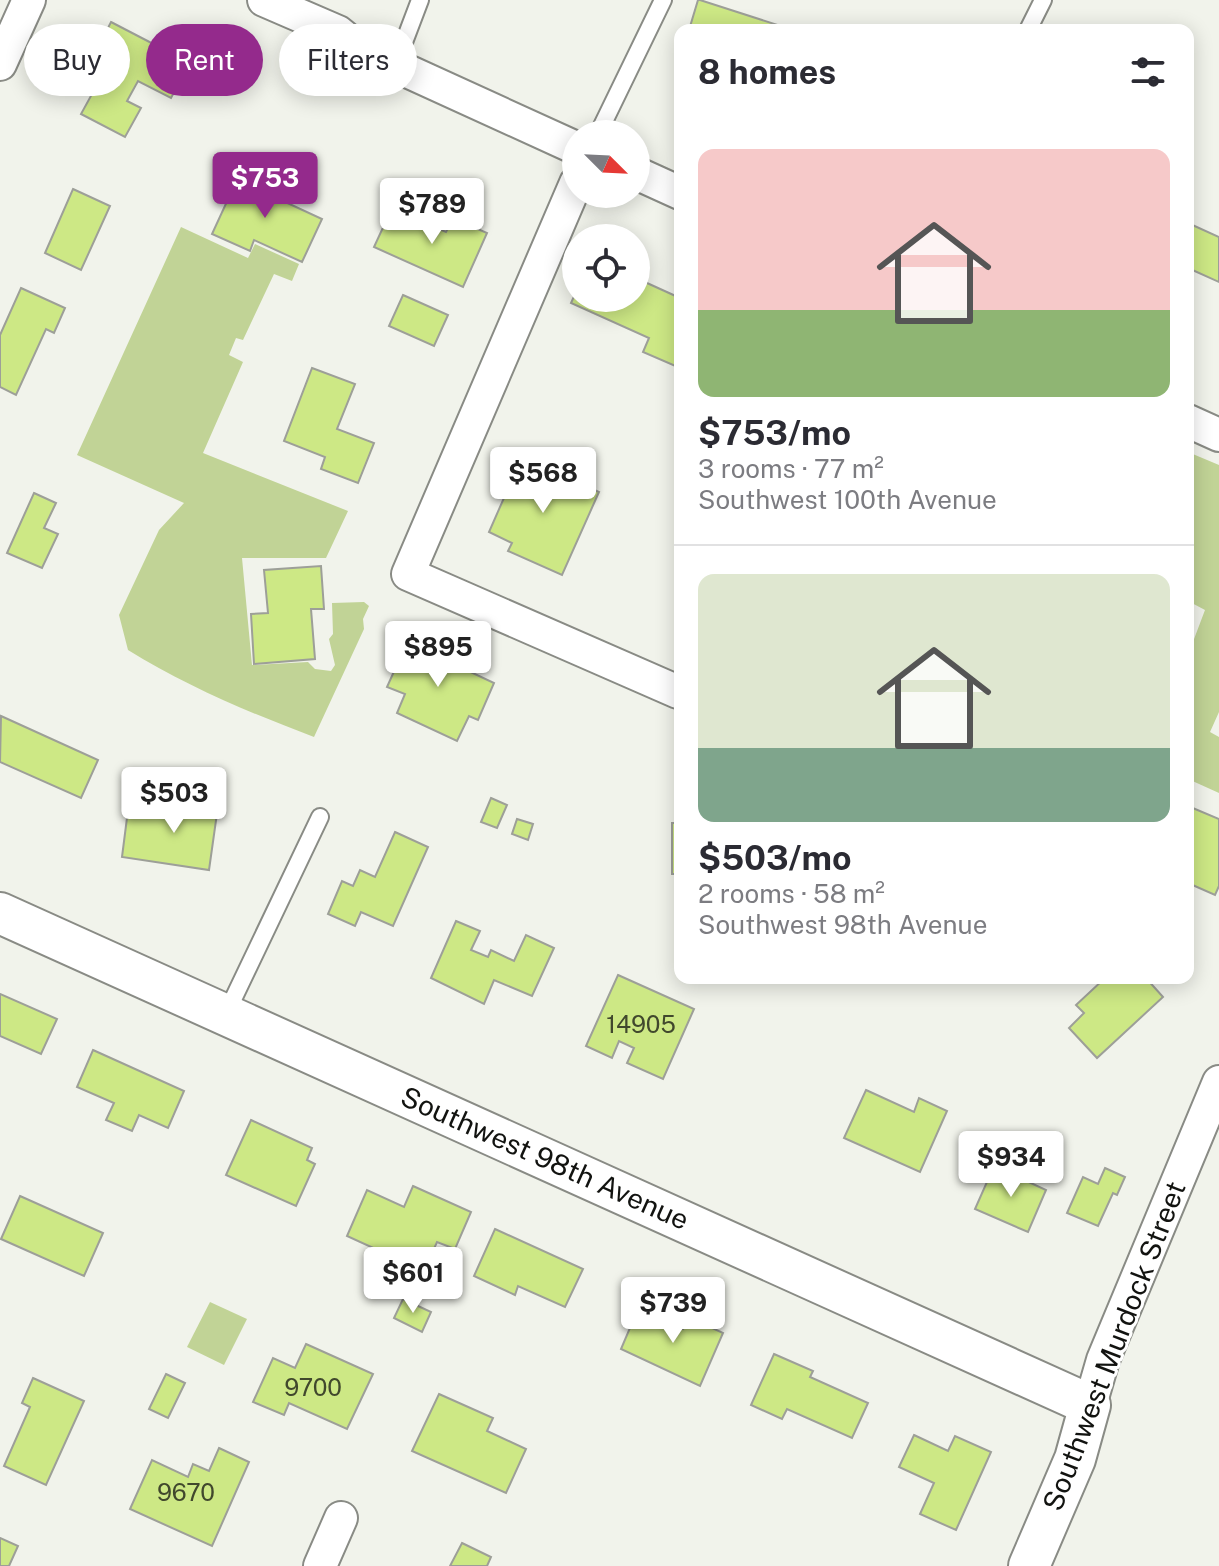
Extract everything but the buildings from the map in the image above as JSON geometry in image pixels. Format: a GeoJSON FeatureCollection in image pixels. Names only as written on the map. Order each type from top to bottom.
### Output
{"type":"FeatureCollection","features":[{"type":"Feature","properties":{"kind":"street"},"geometry":{"type":"LineString","coordinates":[[0,64],[29,0]]}},
{"type":"Feature","properties":{"kind":"street"},"geometry":{"type":"LineString","coordinates":[[264,0],[320,24]]}},
{"type":"Feature","properties":{"kind":"street"},"geometry":{"type":"LineString","coordinates":[[417,76],[562,142]]}},
{"type":"Feature","properties":{"kind":"street"},"geometry":{"type":"LineString","coordinates":[[650,179],[674,190]]}},
{"type":"Feature","properties":{"kind":"street"},"geometry":{"type":"LineString","coordinates":[[565,208],[408,574],[674,690]]}},
{"type":"Feature","properties":{"kind":"street"},"geometry":{"type":"LineString","coordinates":[[1194,424],[1219,435]]}},
{"type":"Feature","properties":{"kind":"street","name":"Southwest 98th Avenue"},"geometry":{"type":"LineString","coordinates":[[0,913],[1090,1405]]}},
{"type":"Feature","properties":{"kind":"street","name":"Southwest Murdock Street"},"geometry":{"type":"LineString","coordinates":[[1029,1566],[1075,1459],[1103,1360],[1219,1082]]}},
{"type":"Feature","properties":{"kind":"street"},"geometry":{"type":"LineString","coordinates":[[320,1566],[341,1518]]}},
{"type":"Feature","properties":{"kind":"lane"},"geometry":{"type":"LineString","coordinates":[[411,24],[420,0]]}},
{"type":"Feature","properties":{"kind":"lane"},"geometry":{"type":"LineString","coordinates":[[605,120],[663,0]]}},
{"type":"Feature","properties":{"kind":"lane"},"geometry":{"type":"LineString","coordinates":[[1031,24],[1043,0]]}},
{"type":"Feature","properties":{"kind":"lane"},"geometry":{"type":"LineString","coordinates":[[226,1014],[320,817]]}},
{"type":"Feature","properties":{"kind":"green space"},"geometry":{"type":"Polygon","coordinates":[[[181,227],[248,258],[255,244],[299,264],[292,281],[274,274],[243,340],[236,338],[229,355],[243,362],[203,453],[348,511],[326,558],[242,558],[252,665],[308,662],[315,669],[331,671],[335,665],[329,639],[333,634],[332,603],[364,602],[369,606],[363,619],[364,629],[314,737],[219,698],[128,650],[119,615],[159,530],[184,503],[77,455],[181,227]]]}},
{"type":"Feature","properties":{"kind":"green space"},"geometry":{"type":"Polygon","coordinates":[[[1194,455],[1219,465],[1219,712],[1210,732],[1219,737],[1219,793],[1194,782],[1194,639],[1205,610],[1194,604],[1194,455]]]}},
{"type":"Feature","properties":{"kind":"green space"},"geometry":{"type":"Polygon","coordinates":[[[210,1302],[247,1319],[224,1365],[187,1347],[210,1302]]]}}]}
